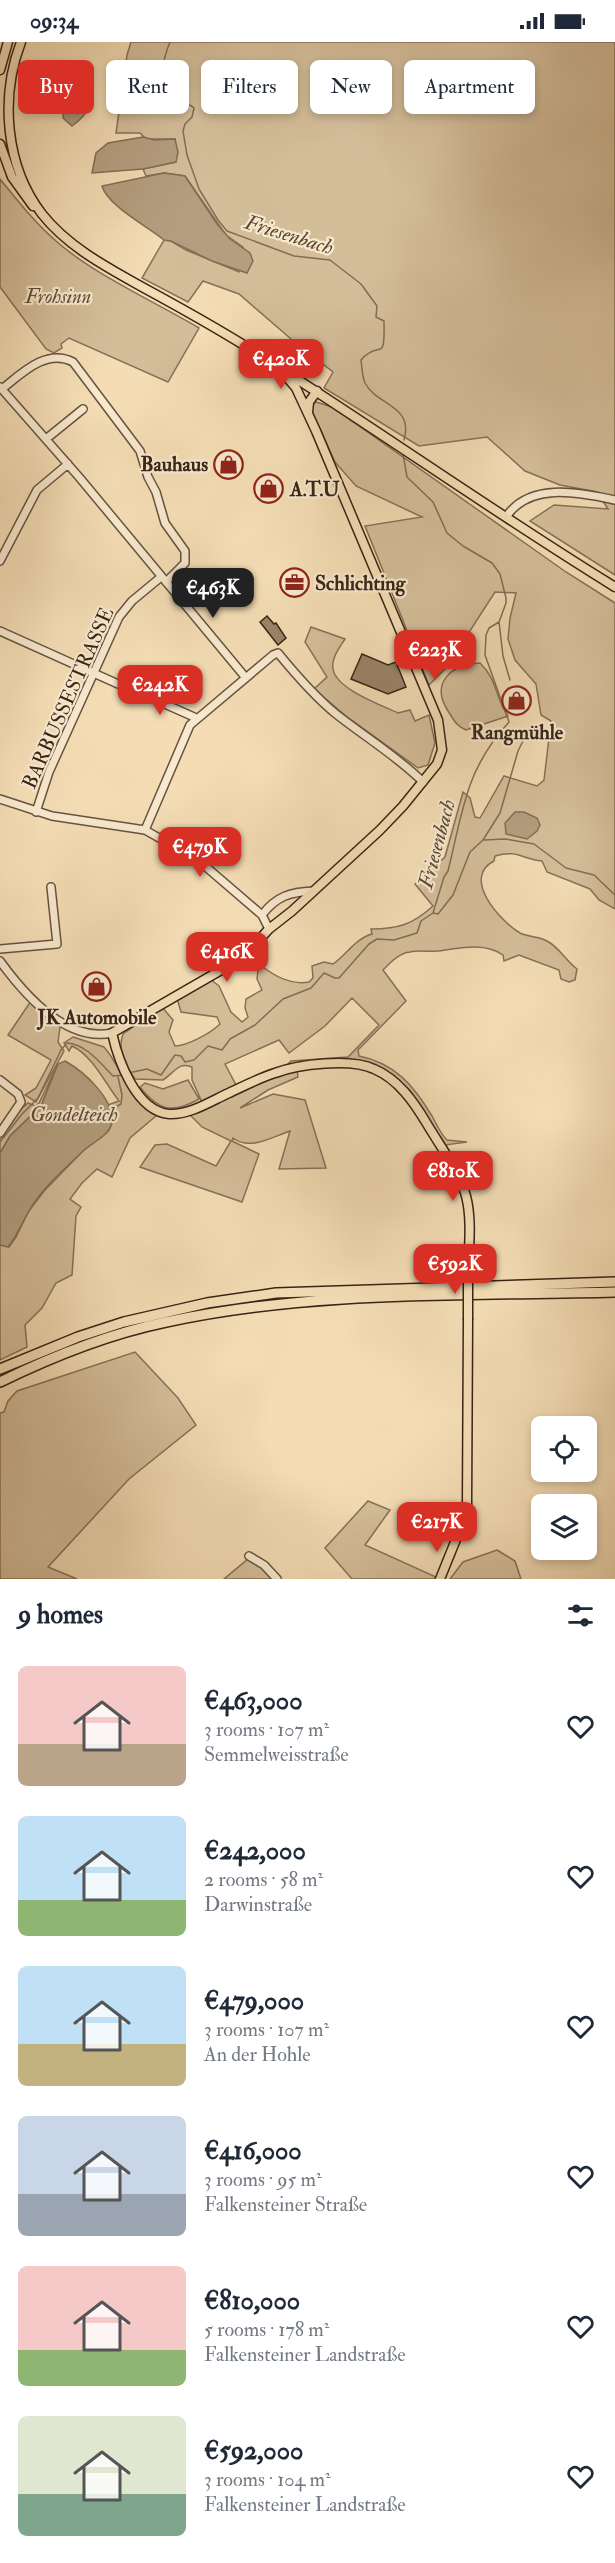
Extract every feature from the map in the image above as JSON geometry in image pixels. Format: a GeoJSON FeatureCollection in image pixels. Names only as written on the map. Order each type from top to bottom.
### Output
{"type":"FeatureCollection","features":[{"type":"Feature","properties":{"kind":"highway"},"geometry":{"type":"LineString","coordinates":[[0,1369],[78,1337],[124,1322],[207,1303],[276,1293],[615,1282]]}},
{"type":"Feature","properties":{"kind":"highway"},"geometry":{"type":"LineString","coordinates":[[0,1382],[44,1361],[129,1331],[211,1313],[277,1303],[615,1292]]}},
{"type":"Feature","properties":{"kind":"main road"},"geometry":{"type":"LineString","coordinates":[[0,70],[8,42]]}},
{"type":"Feature","properties":{"kind":"main road"},"geometry":{"type":"LineString","coordinates":[[21,42],[9,78],[6,100],[9,134],[17,167],[42,213]]}},
{"type":"Feature","properties":{"kind":"main road"},"geometry":{"type":"LineString","coordinates":[[0,144],[12,177],[26,199],[73,243],[105,266],[229,336],[313,389],[615,587]]}},
{"type":"Feature","properties":{"kind":"main road"},"geometry":{"type":"LineString","coordinates":[[279,368],[296,388],[308,414],[438,720],[442,750],[437,764],[380,830],[269,928],[248,952],[226,968],[112,1033],[122,1068],[152,1107],[160,1112],[188,1111],[276,1072],[295,1067],[331,1064],[373,1068],[396,1083],[418,1108],[460,1183],[468,1209],[467,1505],[458,1537],[440,1579]]}},
{"type":"Feature","properties":{"kind":"main road"},"geometry":{"type":"LineString","coordinates":[[301,400],[313,389]]}},
{"type":"Feature","properties":{"kind":"main road"},"geometry":{"type":"LineString","coordinates":[[308,414],[313,389]]}},
{"type":"Feature","properties":{"kind":"street","name":"BARBUSSESTRASSE"},"geometry":{"type":"LineString","coordinates":[[1,388],[37,362],[67,359],[73,362],[140,451],[148,477],[156,492],[165,524],[186,555],[183,566],[122,612],[49,772],[36,812]]}},
{"type":"Feature","properties":{"kind":"street"},"geometry":{"type":"LineString","coordinates":[[1,388],[68,464],[246,678]]}},
{"type":"Feature","properties":{"kind":"street"},"geometry":{"type":"LineString","coordinates":[[46,439],[83,409]]}},
{"type":"Feature","properties":{"kind":"street"},"geometry":{"type":"LineString","coordinates":[[0,561],[37,490],[68,464]]}},
{"type":"Feature","properties":{"kind":"street"},"geometry":{"type":"LineString","coordinates":[[506,517],[511,510],[530,498],[560,492],[615,500]]}},
{"type":"Feature","properties":{"kind":"street"},"geometry":{"type":"LineString","coordinates":[[0,631],[118,684]]}},
{"type":"Feature","properties":{"kind":"street"},"geometry":{"type":"LineString","coordinates":[[145,830],[190,725],[273,655],[279,653],[305,685],[336,714],[398,759],[423,782]]}},
{"type":"Feature","properties":{"kind":"street"},"geometry":{"type":"LineString","coordinates":[[140,693],[194,717],[195,720]]}},
{"type":"Feature","properties":{"kind":"street"},"geometry":{"type":"LineString","coordinates":[[0,799],[36,812],[145,830],[198,860],[262,915],[269,928]]}},
{"type":"Feature","properties":{"kind":"street"},"geometry":{"type":"LineString","coordinates":[[0,949],[57,944],[51,887]]}},
{"type":"Feature","properties":{"kind":"street"},"geometry":{"type":"LineString","coordinates":[[262,915],[275,900],[286,894],[313,891]]}},
{"type":"Feature","properties":{"kind":"street"},"geometry":{"type":"LineString","coordinates":[[0,961],[59,1022],[84,1034],[112,1033]]}},
{"type":"Feature","properties":{"kind":"street"},"geometry":{"type":"LineString","coordinates":[[0,1080],[18,1094],[21,1102],[0,1133]]}},
{"type":"Feature","properties":{"kind":"street"},"geometry":{"type":"LineString","coordinates":[[249,1556],[264,1565],[277,1579]]}},
{"type":"Feature","properties":{"kind":"green space"},"geometry":{"type":"Polygon","coordinates":[[[131,42],[615,42],[615,575],[530,521],[554,505],[608,509],[597,492],[560,485],[525,471],[487,437],[419,446],[324,388],[333,372],[239,294],[203,281],[188,302],[142,278],[164,240],[171,241],[186,250],[239,272],[243,247],[226,235],[185,176],[164,173],[146,176],[143,169],[176,162],[175,139],[146,139],[140,133],[116,133],[119,114],[189,114],[189,60],[126,60],[131,42]]]}},
{"type":"Feature","properties":{"kind":"green space","name":"Frohsinn"},"geometry":{"type":"Polygon","coordinates":[[[0,179],[41,227],[71,253],[106,276],[199,328],[168,382],[69,338],[61,344],[62,348],[54,353],[46,349],[0,287],[0,179]]]}},
{"type":"Feature","properties":{"kind":"green space"},"geometry":{"type":"Polygon","coordinates":[[[316,402],[332,407],[566,572],[615,603],[615,909],[599,900],[590,889],[547,872],[542,861],[515,854],[495,856],[494,861],[485,868],[481,878],[487,899],[503,919],[520,933],[544,939],[555,947],[577,969],[575,980],[569,982],[561,979],[559,970],[519,955],[504,961],[503,955],[480,947],[406,953],[383,970],[406,1001],[358,1050],[359,1056],[383,1064],[402,1077],[418,1095],[447,1140],[467,1142],[445,1145],[411,1092],[383,1069],[366,1062],[288,1064],[291,1061],[348,1057],[379,1025],[352,998],[325,1026],[289,1053],[279,1040],[225,1064],[235,1083],[242,1089],[297,1070],[298,1077],[268,1090],[240,1108],[273,1094],[305,1100],[326,1168],[279,1169],[290,1131],[254,1143],[240,1142],[233,1138],[232,1141],[259,1154],[242,1202],[140,1167],[155,1145],[167,1144],[216,1166],[231,1141],[202,1127],[190,1115],[201,1109],[201,1100],[192,1080],[192,1067],[180,1067],[163,1080],[135,1079],[123,1058],[121,1040],[123,1034],[162,1007],[173,1020],[169,1032],[175,1046],[186,1044],[205,1035],[220,1024],[217,1017],[181,1012],[177,998],[211,980],[219,986],[231,1012],[242,1022],[248,1017],[245,1008],[246,999],[262,990],[257,979],[258,970],[263,967],[285,979],[309,982],[313,978],[312,966],[324,962],[333,964],[356,943],[372,934],[371,929],[405,924],[426,912],[433,906],[415,884],[445,857],[463,792],[470,798],[475,817],[480,818],[504,776],[537,786],[544,780],[551,721],[541,715],[536,684],[515,660],[508,639],[516,593],[495,592],[446,668],[429,685],[365,526],[422,517],[356,486],[335,462],[312,411],[312,406],[316,402]]]}},
{"type":"Feature","properties":{"kind":"green space"},"geometry":{"type":"Polygon","coordinates":[[[311,627],[345,639],[338,649],[333,669],[336,676],[350,690],[398,713],[410,710],[415,721],[429,715],[435,743],[428,765],[418,768],[346,716],[314,689],[327,677],[305,642],[311,627]]]}},
{"type":"Feature","properties":{"kind":"green space"},"geometry":{"type":"Polygon","coordinates":[[[480,663],[490,676],[508,716],[466,730],[457,725],[443,701],[441,692],[446,677],[452,671],[480,663]]]}},
{"type":"Feature","properties":{"kind":"green space"},"geometry":{"type":"Polygon","coordinates":[[[31,1001],[60,1027],[58,1042],[64,1051],[36,1102],[25,1095],[36,1088],[51,1060],[8,1035],[31,1001]]]}},
{"type":"Feature","properties":{"kind":"green space"},"geometry":{"type":"Polygon","coordinates":[[[73,1037],[104,1047],[140,1104],[157,1115],[130,1138],[112,1177],[97,1169],[70,1199],[81,1207],[76,1216],[72,1275],[56,1283],[42,1308],[25,1325],[27,1347],[0,1360],[0,1245],[9,1247],[28,1212],[45,1190],[85,1149],[109,1130],[112,1123],[108,1105],[119,1101],[86,1056],[72,1046],[69,1051],[64,1043],[73,1037]]]}},
{"type":"Feature","properties":{"kind":"green space"},"geometry":{"type":"Polygon","coordinates":[[[58,1064],[41,1106],[10,1136],[0,1153],[0,1138],[20,1110],[28,1103],[35,1106],[39,1103],[58,1064]]]}},
{"type":"Feature","properties":{"kind":"green space"},"geometry":{"type":"Polygon","coordinates":[[[188,1080],[199,1099],[181,1107],[167,1108],[160,1105],[140,1087],[145,1083],[163,1089],[188,1080]]]}},
{"type":"Feature","properties":{"kind":"green space"},"geometry":{"type":"Polygon","coordinates":[[[135,1352],[178,1398],[196,1425],[129,1479],[48,1567],[77,1579],[0,1579],[0,1413],[4,1412],[8,1401],[17,1391],[135,1352]]]}},
{"type":"Feature","properties":{"kind":"green space"},"geometry":{"type":"Polygon","coordinates":[[[368,1501],[390,1510],[365,1545],[436,1577],[435,1579],[352,1579],[325,1548],[368,1501]]]}},
{"type":"Feature","properties":{"kind":"green space"},"geometry":{"type":"Polygon","coordinates":[[[497,1550],[515,1561],[521,1579],[450,1579],[463,1562],[497,1550]]]}},
{"type":"Feature","properties":{"kind":"green space"},"geometry":{"type":"Polygon","coordinates":[[[248,1559],[260,1565],[273,1579],[224,1579],[248,1559]]]}},
{"type":"Feature","properties":{"kind":"water"},"geometry":{"type":"Polygon","coordinates":[[[63,114],[85,114],[72,126],[63,118],[63,114]]]}},
{"type":"Feature","properties":{"kind":"water"},"geometry":{"type":"Polygon","coordinates":[[[143,137],[155,140],[175,139],[178,152],[176,162],[143,169],[92,173],[96,153],[108,143],[143,137]]]}},
{"type":"Feature","properties":{"kind":"water"},"geometry":{"type":"Polygon","coordinates":[[[164,173],[185,176],[217,224],[230,239],[250,253],[253,261],[247,273],[164,240],[120,208],[105,193],[102,186],[164,173]]]}},
{"type":"Feature","properties":{"kind":"water"},"geometry":{"type":"Polygon","coordinates":[[[515,812],[524,812],[537,818],[540,825],[537,831],[527,839],[506,834],[505,823],[515,812]]]}},
{"type":"Feature","properties":{"kind":"water","name":"Gondelteich"},"geometry":{"type":"Polygon","coordinates":[[[65,1061],[89,1079],[104,1096],[109,1106],[111,1125],[107,1133],[85,1150],[42,1193],[8,1247],[0,1245],[0,1153],[10,1136],[41,1106],[58,1064],[65,1061]]]}},
{"type":"Feature","properties":{"kind":"building"},"geometry":{"type":"Polygon","coordinates":[[[267,616],[274,624],[276,623],[286,638],[278,645],[260,622],[267,616]]]}},
{"type":"Feature","properties":{"kind":"building"},"geometry":{"type":"Polygon","coordinates":[[[362,654],[388,665],[396,662],[406,687],[388,694],[351,679],[362,654]]]}},
{"type":"Feature","properties":{"kind":"waterway","name":"Friesenbach"},"geometry":{"type":"LineString","coordinates":[[170,42],[162,69],[163,98],[194,108],[192,117],[185,124],[183,131],[187,155],[199,189],[227,231],[294,256],[330,260],[361,284],[377,306],[376,317],[384,321],[382,347],[367,354],[361,360],[364,380],[371,391],[393,407],[404,420],[406,428],[404,440]]}},
{"type":"Feature","properties":{"kind":"waterway","name":"Friesenbach"},"geometry":{"type":"LineString","coordinates":[[128,1073],[147,1069],[161,1075],[175,1055],[181,1056],[185,1062],[194,1060],[208,1046],[222,1050],[230,1039],[255,1025],[283,999],[311,988],[324,973],[339,978],[369,944],[377,939],[394,940],[417,933],[421,921],[433,913],[448,871],[462,810],[474,774],[494,740],[509,722],[485,655],[486,635],[489,628],[499,622],[506,598],[500,574],[492,563],[463,546],[447,533],[433,502],[407,477],[403,454]]}},
{"type":"Feature","properties":{"kind":"waterway"},"geometry":{"type":"LineString","coordinates":[[499,622],[503,656],[510,680]]}},
{"type":"Feature","properties":{"kind":"waterway"},"geometry":{"type":"LineString","coordinates":[[433,913],[438,914],[453,895],[470,852],[483,840],[500,813],[518,751],[529,729]]}},
{"type":"Feature","properties":{"kind":"waterway"},"geometry":{"type":"LineString","coordinates":[[484,840],[505,839],[534,844],[566,868],[594,875],[615,895]]}},
{"type":"Feature","properties":{"kind":"waterway","name":"Friesenbach"},"geometry":{"type":"LineString","coordinates":[[0,1142],[38,1098],[61,1050],[67,1043],[86,1050],[113,1076],[124,1075]]}},
{"type":"Feature","properties":{"kind":"waterway"},"geometry":{"type":"LineString","coordinates":[[110,1110],[121,1104],[122,1095],[118,1077]]}},
{"type":"Feature","properties":{"kind":"place","name":"Bauhaus"},"geometry":{"type":"Point","coordinates":[229,464]}},
{"type":"Feature","properties":{"kind":"place","name":"A.T.U"},"geometry":{"type":"Point","coordinates":[269,489]}},
{"type":"Feature","properties":{"kind":"place","name":"Schlichting"},"geometry":{"type":"Point","coordinates":[294,583]}},
{"type":"Feature","properties":{"kind":"place","name":"Rangmühle"},"geometry":{"type":"Point","coordinates":[517,701]}},
{"type":"Feature","properties":{"kind":"place","name":"JK Automobile"},"geometry":{"type":"Point","coordinates":[97,986]}}]}
